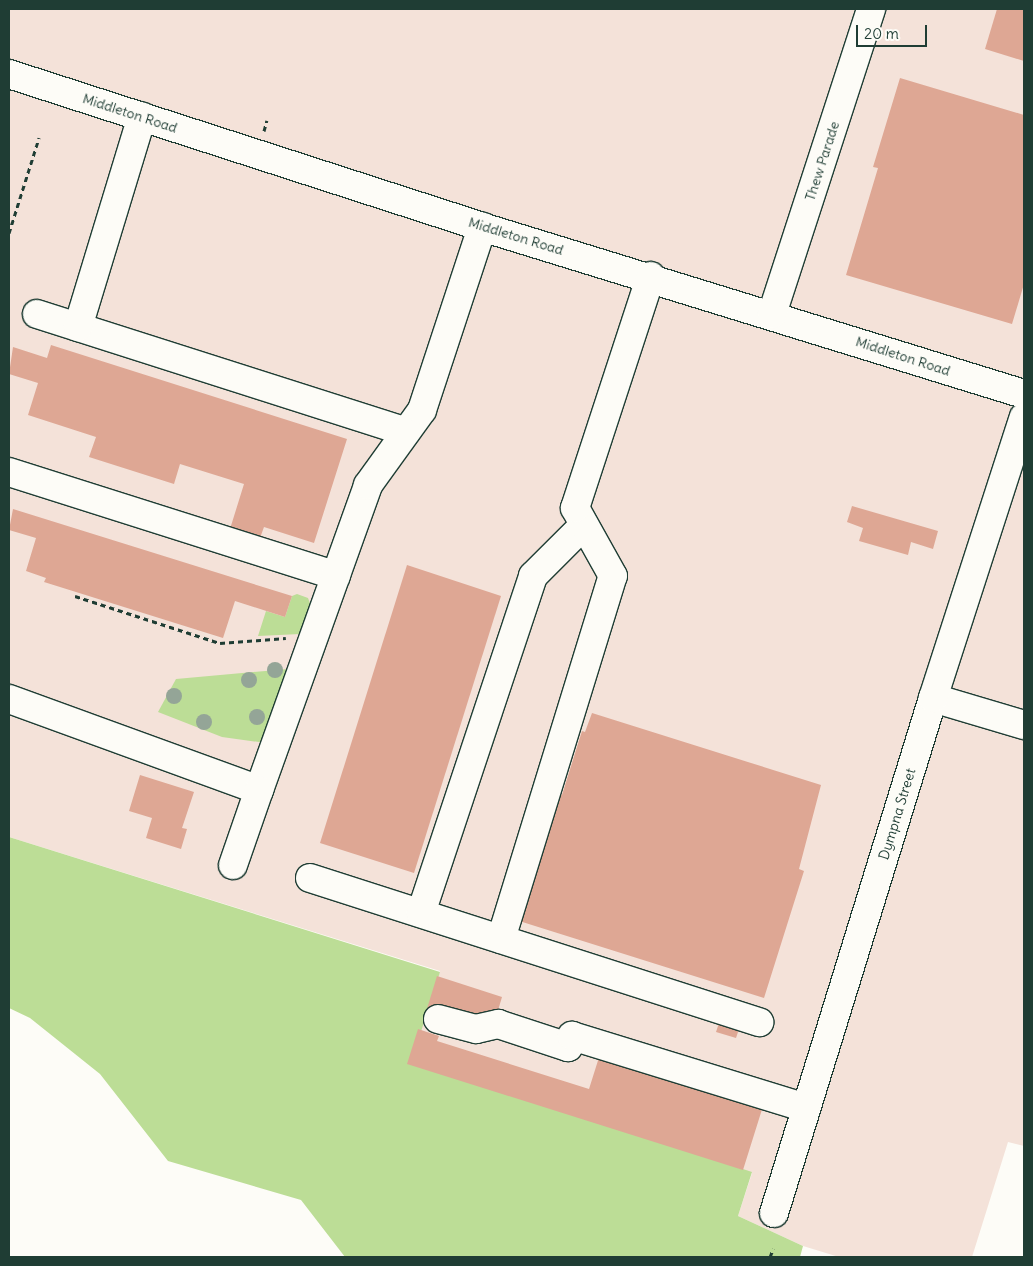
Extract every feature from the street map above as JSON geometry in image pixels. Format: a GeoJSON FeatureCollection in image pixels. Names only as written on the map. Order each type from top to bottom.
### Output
{"type":"FeatureCollection","features":[{"type":"Feature","properties":{"kind":"street","name":"Thew Parade"},"geometry":{"type":"LineString","coordinates":[[772,314],[871,9]]}},
{"type":"Feature","properties":{"kind":"street","name":"Middleton Road"},"geometry":{"type":"LineString","coordinates":[[11,83],[142,116],[482,227],[650,276],[1024,394]]}},
{"type":"Feature","properties":{"kind":"street"},"geometry":{"type":"LineString","coordinates":[[78,327],[142,116]]}},
{"type":"Feature","properties":{"kind":"street"},"geometry":{"type":"LineString","coordinates":[[233,865],[368,485],[422,410],[482,227]]}},
{"type":"Feature","properties":{"kind":"street"},"geometry":{"type":"LineString","coordinates":[[501,939],[614,576],[574,508],[650,276]]}},
{"type":"Feature","properties":{"kind":"street"},"geometry":{"type":"LineString","coordinates":[[37,314],[406,432]]}},
{"type":"Feature","properties":{"kind":"street","name":"Dympna Street"},"geometry":{"type":"LineString","coordinates":[[774,1213],[933,698],[1024,417]]}},
{"type":"Feature","properties":{"kind":"street"},"geometry":{"type":"LineString","coordinates":[[1006,473],[1024,452]]}},
{"type":"Feature","properties":{"kind":"street"},"geometry":{"type":"LineString","coordinates":[[9,472],[336,576]]}},
{"type":"Feature","properties":{"kind":"street"},"geometry":{"type":"LineString","coordinates":[[421,913],[533,576],[584,525]]}},
{"type":"Feature","properties":{"kind":"street"},"geometry":{"type":"LineString","coordinates":[[933,698],[1024,725]]}},
{"type":"Feature","properties":{"kind":"street"},"geometry":{"type":"LineString","coordinates":[[9,699],[259,790]]}},
{"type":"Feature","properties":{"kind":"street"},"geometry":{"type":"LineString","coordinates":[[310,878],[759,1022]]}},
{"type":"Feature","properties":{"kind":"street"},"geometry":{"type":"LineString","coordinates":[[438,1019],[476,1030],[498,1024],[568,1047],[572,1036],[806,1108]]}},
{"type":"Feature","properties":{"kind":"path"},"geometry":{"type":"LineString","coordinates":[[9,233],[39,138]]}},
{"type":"Feature","properties":{"kind":"path"},"geometry":{"type":"LineString","coordinates":[[75,596],[220,643],[295,637]]}},
{"type":"Feature","properties":{"kind":"path"},"geometry":{"type":"LineString","coordinates":[[770,1257],[773,1249]]}},
{"type":"Feature","properties":{"kind":"shaded area"},"geometry":{"type":"Polygon","coordinates":[[[9,9],[1024,9],[1024,1146],[1008,1142],[972,1257],[839,1257],[803,1246],[738,1216],[752,1173],[411,1060],[440,971],[9,837],[9,9]]]}},
{"type":"Feature","properties":{"kind":"green space"},"geometry":{"type":"Polygon","coordinates":[[[297,594],[308,598],[311,606],[300,634],[258,636],[266,611],[285,617],[292,596],[297,594]]]}},
{"type":"Feature","properties":{"kind":"green space"},"geometry":{"type":"Polygon","coordinates":[[[288,669],[266,743],[222,737],[158,712],[176,679],[288,669]]]}},
{"type":"Feature","properties":{"kind":"green space"},"geometry":{"type":"Polygon","coordinates":[[[9,837],[440,972],[412,1060],[752,1172],[738,1216],[803,1246],[800,1257],[345,1257],[301,1200],[168,1161],[100,1074],[30,1018],[9,1008],[9,837]]]}},
{"type":"Feature","properties":{"kind":"building"},"geometry":{"type":"Polygon","coordinates":[[[997,9],[1024,9],[1024,61],[985,49],[997,9]]]}},
{"type":"Feature","properties":{"kind":"building"},"geometry":{"type":"Polygon","coordinates":[[[900,78],[1024,115],[1024,284],[1012,324],[846,275],[878,168],[873,167],[900,78]]]}},
{"type":"Feature","properties":{"kind":"building"},"geometry":{"type":"Polygon","coordinates":[[[51,345],[347,439],[314,543],[264,527],[260,538],[230,529],[244,484],[180,464],[174,484],[89,457],[96,437],[28,415],[38,383],[9,374],[13,347],[47,358],[51,345]]]}},
{"type":"Feature","properties":{"kind":"building"},"geometry":{"type":"Polygon","coordinates":[[[852,506],[938,531],[933,549],[911,542],[908,555],[859,541],[863,528],[847,522],[852,506]]]}},
{"type":"Feature","properties":{"kind":"building"},"geometry":{"type":"Polygon","coordinates":[[[13,509],[292,596],[285,617],[235,601],[223,638],[44,582],[46,578],[26,571],[36,538],[9,530],[13,509]]]}},
{"type":"Feature","properties":{"kind":"building"},"geometry":{"type":"Polygon","coordinates":[[[407,565],[501,596],[414,873],[320,843],[407,565]]]}},
{"type":"Feature","properties":{"kind":"building"},"geometry":{"type":"Polygon","coordinates":[[[592,713],[821,785],[799,869],[804,871],[764,998],[516,920],[556,793],[562,795],[582,731],[585,732],[592,713]]]}},
{"type":"Feature","properties":{"kind":"building"},"geometry":{"type":"Polygon","coordinates":[[[140,775],[194,792],[182,828],[187,829],[181,849],[146,838],[152,818],[129,811],[140,775]]]}},
{"type":"Feature","properties":{"kind":"building"},"geometry":{"type":"Polygon","coordinates":[[[437,976],[502,997],[496,1017],[446,1018],[426,1012],[437,976]]]}},
{"type":"Feature","properties":{"kind":"building"},"geometry":{"type":"Polygon","coordinates":[[[719,1023],[739,1029],[736,1038],[716,1032],[719,1023]]]}},
{"type":"Feature","properties":{"kind":"building"},"geometry":{"type":"Polygon","coordinates":[[[418,1029],[439,1036],[437,1041],[589,1089],[601,1051],[764,1103],[743,1170],[407,1064],[418,1029]]]}}]}
